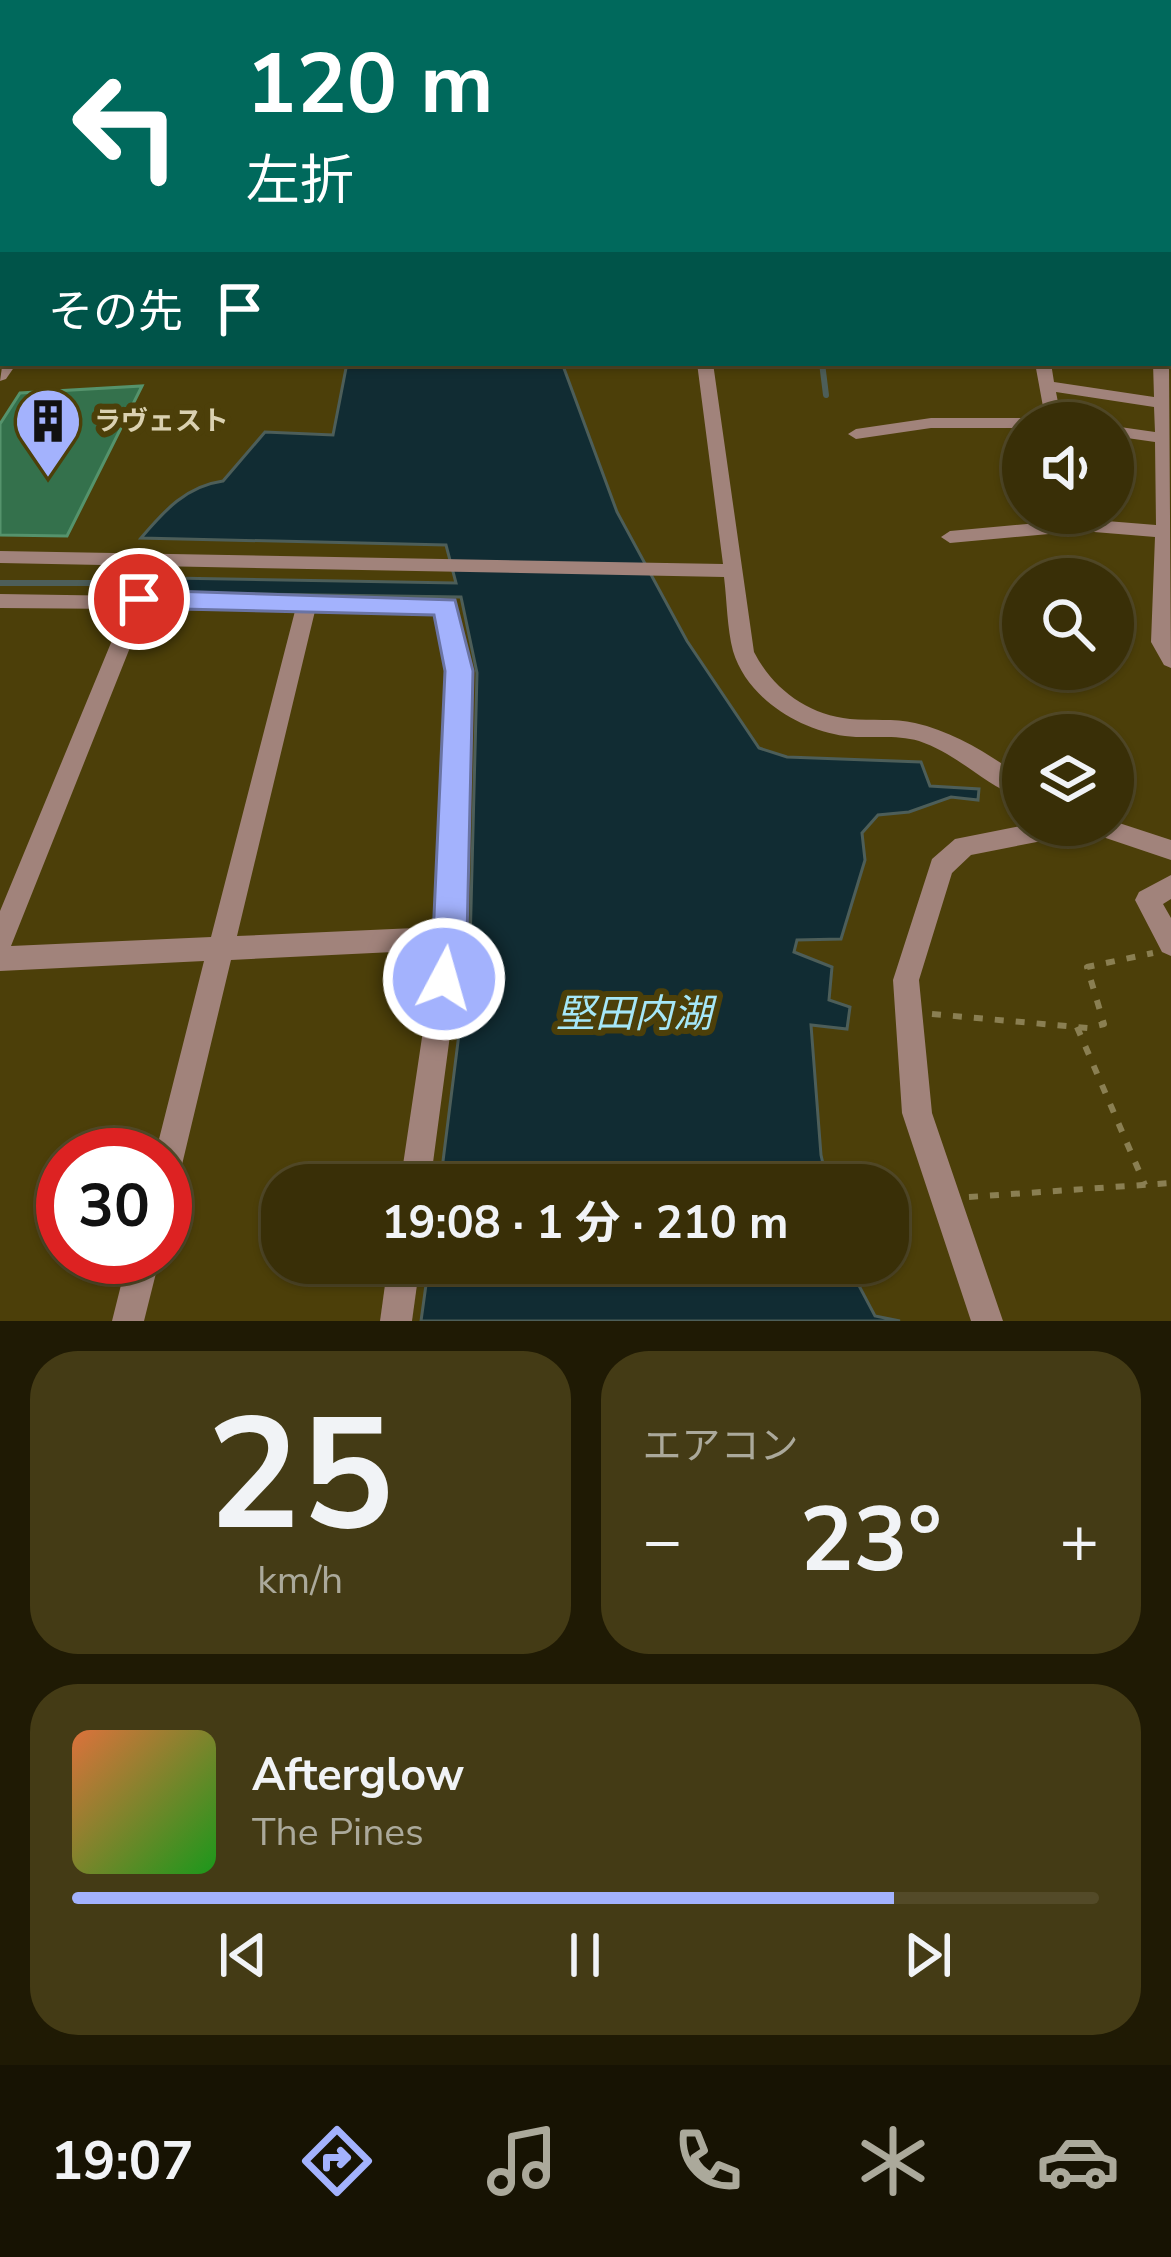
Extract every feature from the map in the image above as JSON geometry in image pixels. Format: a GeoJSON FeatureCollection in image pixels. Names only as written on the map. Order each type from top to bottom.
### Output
{"type":"FeatureCollection","features":[{"type":"Feature","properties":{"kind":"street"},"geometry":{"type":"LineString","coordinates":[[517,0],[556,0]]}},
{"type":"Feature","properties":{"kind":"street"},"geometry":{"type":"LineString","coordinates":[[705,366],[744,652],[755,678],[790,708],[839,727],[915,731],[971,754],[1002,775]]}},
{"type":"Feature","properties":{"kind":"street"},"geometry":{"type":"LineString","coordinates":[[1043,366],[1049,402]]}},
{"type":"Feature","properties":{"kind":"street"},"geometry":{"type":"LineString","coordinates":[[1161,366],[1161,438],[1168,499],[1162,642],[1171,660]]}},
{"type":"Feature","properties":{"kind":"street"},"geometry":{"type":"LineString","coordinates":[[1045,385],[1161,403]]}},
{"type":"Feature","properties":{"kind":"street"},"geometry":{"type":"LineString","coordinates":[[856,434],[931,423],[1002,423]]}},
{"type":"Feature","properties":{"kind":"street"},"geometry":{"type":"LineString","coordinates":[[1134,434],[1161,438]]}},
{"type":"Feature","properties":{"kind":"street"},"geometry":{"type":"LineString","coordinates":[[950,537],[1082,525],[1165,532]]}},
{"type":"Feature","properties":{"kind":"street"},"geometry":{"type":"LineString","coordinates":[[0,557],[733,571]]}},
{"type":"Feature","properties":{"kind":"street"},"geometry":{"type":"LineString","coordinates":[[0,943],[139,599]]}},
{"type":"Feature","properties":{"kind":"street"},"geometry":{"type":"LineString","coordinates":[[0,601],[139,599],[446,607],[459,671],[450,938],[418,1164]]}},
{"type":"Feature","properties":{"kind":"street"},"geometry":{"type":"LineString","coordinates":[[176,1128],[307,602]]}},
{"type":"Feature","properties":{"kind":"street"},"geometry":{"type":"LineString","coordinates":[[1134,838],[1171,850]]}},
{"type":"Feature","properties":{"kind":"street"},"geometry":{"type":"LineString","coordinates":[[988,1321],[917,1113],[906,980],[941,867],[964,846],[1002,839]]}},
{"type":"Feature","properties":{"kind":"street"},"geometry":{"type":"LineString","coordinates":[[1171,886],[1148,900],[1171,946]]}},
{"type":"Feature","properties":{"kind":"street"},"geometry":{"type":"LineString","coordinates":[[0,959],[450,938]]}},
{"type":"Feature","properties":{"kind":"street"},"geometry":{"type":"LineString","coordinates":[[128,1321],[137,1284]]}},
{"type":"Feature","properties":{"kind":"street"},"geometry":{"type":"LineString","coordinates":[[396,1321],[401,1284]]}},
{"type":"Feature","properties":{"kind":"path"},"geometry":{"type":"LineString","coordinates":[[908,1012],[1077,1027],[1104,1024],[1087,967],[1171,946]]}},
{"type":"Feature","properties":{"kind":"path"},"geometry":{"type":"LineString","coordinates":[[1077,1027],[1145,1185]]}},
{"type":"Feature","properties":{"kind":"path"},"geometry":{"type":"LineString","coordinates":[[945,1198],[1171,1183]]}},
{"type":"Feature","properties":{"kind":"water","name":"堅田内湖"},"geometry":{"type":"Polygon","coordinates":[[[346,366],[563,366],[617,512],[687,641],[759,748],[787,757],[921,762],[930,786],[979,789],[978,800],[951,797],[909,812],[878,815],[862,833],[865,860],[841,939],[797,940],[794,952],[832,967],[829,1000],[850,1007],[847,1029],[811,1025],[823,1164],[443,1164],[470,946],[477,673],[461,597],[110,592],[114,577],[456,583],[446,545],[141,538],[187,494],[223,481],[265,432],[333,435],[346,366]]]}},
{"type":"Feature","properties":{"kind":"water"},"geometry":{"type":"Polygon","coordinates":[[[426,1284],[858,1284],[875,1316],[900,1321],[421,1321],[426,1284]]]}},
{"type":"Feature","properties":{"kind":"building","name":"ラヴェスト"},"geometry":{"type":"Polygon","coordinates":[[[142,386],[67,536],[0,535],[0,424],[20,393],[142,386]]]}},
{"type":"Feature","properties":{"kind":"waterway"},"geometry":{"type":"LineString","coordinates":[[822,366],[826,395]]}},
{"type":"Feature","properties":{"kind":"waterway"},"geometry":{"type":"LineString","coordinates":[[0,583],[118,583]]}},
{"type":"Feature","properties":{"kind":"place","name":"ラヴェスト"},"geometry":{"type":"Point","coordinates":[48,480]}},
{"type":"Feature","properties":{"kind":"route"},"geometry":{"type":"LineString","coordinates":[[139,599],[446,607],[459,671],[450,938],[444,979]]}}]}
